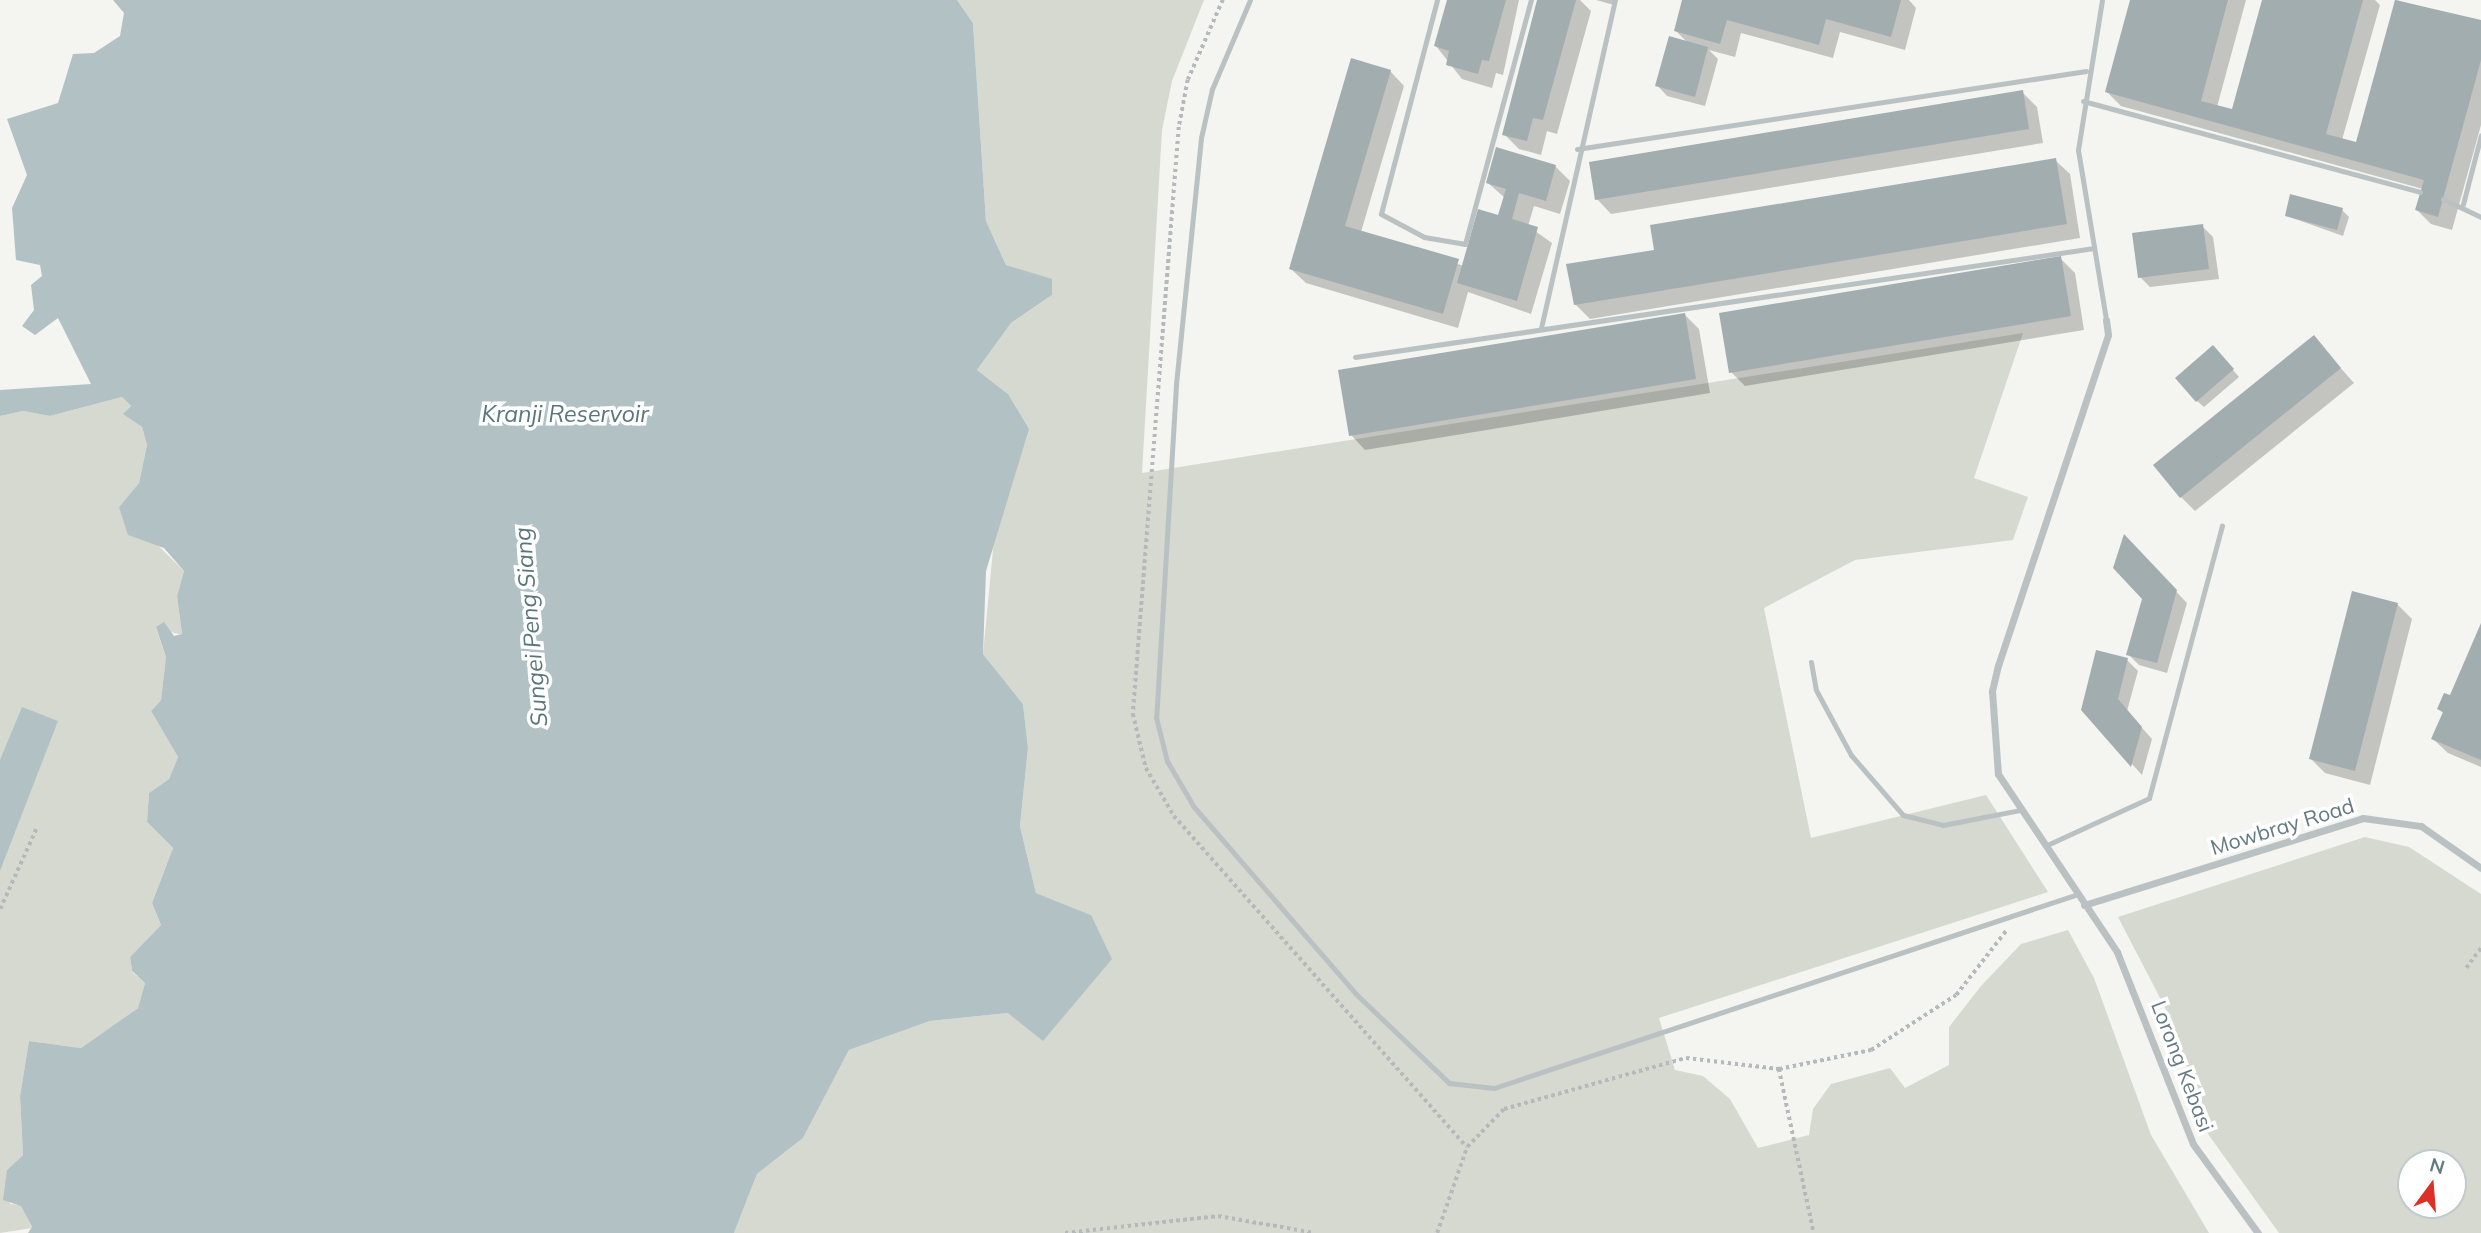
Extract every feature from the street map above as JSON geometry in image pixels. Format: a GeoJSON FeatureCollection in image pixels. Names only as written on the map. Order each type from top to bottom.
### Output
{"type":"FeatureCollection","features":[{"type":"Feature","properties":{"kind":"street","name":"Lorong Kebasi"},"geometry":{"type":"LineString","coordinates":[[2106,320],[2108,335],[1992,691],[1998,774],[2020,810],[2047,845],[2075,895],[2084,905],[2133,986],[2193,1144],[2258,1233]]}},
{"type":"Feature","properties":{"kind":"street","name":"Mowbray Road"},"geometry":{"type":"LineString","coordinates":[[2084,905],[2363,818],[2421,826],[2481,868]]}},
{"type":"Feature","properties":{"kind":"lane"},"geometry":{"type":"LineString","coordinates":[[1250,0],[1212,89],[1201,138],[1176,385],[1156,717],[1167,761],[1194,807],[1356,994],[1427,1065],[1469,1089],[1494,1088],[2075,895]]}},
{"type":"Feature","properties":{"kind":"lane"},"geometry":{"type":"LineString","coordinates":[[1437,0],[1381,214],[1424,237],[1465,244],[1531,0]]}},
{"type":"Feature","properties":{"kind":"lane"},"geometry":{"type":"LineString","coordinates":[[1541,328],[1577,149],[1615,0]]}},
{"type":"Feature","properties":{"kind":"lane"},"geometry":{"type":"LineString","coordinates":[[2102,0],[2086,71],[2078,150],[2106,320]]}},
{"type":"Feature","properties":{"kind":"lane"},"geometry":{"type":"LineString","coordinates":[[1577,149],[2086,71]]}},
{"type":"Feature","properties":{"kind":"lane"},"geometry":{"type":"LineString","coordinates":[[2082,102],[2420,192]]}},
{"type":"Feature","properties":{"kind":"lane"},"geometry":{"type":"LineString","coordinates":[[2463,204],[2481,135]]}},
{"type":"Feature","properties":{"kind":"lane"},"geometry":{"type":"LineString","coordinates":[[2443,200],[2463,204],[2481,217]]}},
{"type":"Feature","properties":{"kind":"lane"},"geometry":{"type":"LineString","coordinates":[[1355,357],[2094,248]]}},
{"type":"Feature","properties":{"kind":"lane"},"geometry":{"type":"LineString","coordinates":[[2047,845],[2149,798],[2222,526]]}},
{"type":"Feature","properties":{"kind":"lane"},"geometry":{"type":"LineString","coordinates":[[1811,662],[1816,690],[1851,755],[1903,815],[1943,825],[2020,810]]}},
{"type":"Feature","properties":{"kind":"path"},"geometry":{"type":"LineString","coordinates":[[1223,0],[1188,80],[1179,127],[1133,715],[1146,768],[1174,816],[1467,1147]]}},
{"type":"Feature","properties":{"kind":"path"},"geometry":{"type":"LineString","coordinates":[[0,909],[37,827]]}},
{"type":"Feature","properties":{"kind":"path"},"geometry":{"type":"LineString","coordinates":[[1437,1233],[1467,1147],[1484,1125],[1526,1099],[1673,1062],[1712,1058],[1779,1069],[1871,1050],[1918,1024],[1986,962],[2017,913]]}},
{"type":"Feature","properties":{"kind":"path"},"geometry":{"type":"LineString","coordinates":[[2466,968],[2481,948]]}},
{"type":"Feature","properties":{"kind":"path"},"geometry":{"type":"LineString","coordinates":[[1779,1069],[1814,1233]]}},
{"type":"Feature","properties":{"kind":"path"},"geometry":{"type":"LineString","coordinates":[[1065,1233],[1218,1216],[1315,1233]]}},
{"type":"Feature","properties":{"kind":"shaded area"},"geometry":{"type":"Polygon","coordinates":[[[957,0],[1204,0],[1172,81],[1162,130],[1142,473],[2023,333],[1974,478],[2028,497],[2013,540],[1855,560],[1764,608],[1811,838],[1986,795],[2048,892],[1659,1018],[1675,1070],[1703,1076],[1730,1099],[1758,1148],[1809,1135],[1813,1109],[1831,1084],[1890,1068],[1905,1088],[1949,1065],[1949,1027],[1981,986],[2021,944],[2068,930],[2094,978],[2151,1135],[2209,1233],[734,1233],[757,1174],[803,1138],[849,1050],[930,1021],[1008,1013],[1091,915],[1036,893],[1020,826],[1028,748],[1023,704],[983,654],[1008,394],[977,370],[1011,323],[1052,295],[1052,280],[1006,265],[986,221],[973,23],[957,0]]]}},
{"type":"Feature","properties":{"kind":"shaded area"},"geometry":{"type":"Polygon","coordinates":[[[122,397],[131,406],[124,414],[142,427],[147,445],[139,483],[119,507],[184,571],[177,596],[182,635],[156,628],[166,657],[161,700],[151,711],[178,757],[169,779],[149,793],[147,822],[173,848],[152,903],[161,925],[130,957],[132,972],[145,983],[138,1008],[81,1048],[29,1041],[20,1096],[23,1155],[7,1170],[10,1204],[21,1205],[32,1228],[0,1233],[0,416],[23,411],[50,416],[122,397]]]}},
{"type":"Feature","properties":{"kind":"shaded area"},"geometry":{"type":"Polygon","coordinates":[[[2365,837],[2409,847],[2481,894],[2481,1233],[2279,1233],[2208,1134],[2172,1021],[2118,917],[2365,837]]]}},
{"type":"Feature","properties":{"kind":"water","name":"Kranji Reservoir"},"geometry":{"type":"Polygon","coordinates":[[[113,0],[957,0],[973,23],[986,221],[1006,265],[1052,279],[1052,295],[1011,323],[977,370],[1008,394],[1029,429],[986,571],[983,654],[1023,704],[1028,748],[1020,826],[1036,893],[1091,915],[1112,959],[1043,1041],[1008,1013],[930,1021],[849,1050],[803,1138],[757,1174],[734,1233],[28,1233],[32,1227],[21,1206],[3,1200],[7,1170],[23,1155],[20,1096],[29,1041],[81,1048],[138,1008],[145,983],[132,971],[130,957],[161,925],[152,903],[173,848],[147,822],[149,793],[169,779],[178,757],[151,711],[161,700],[166,657],[156,627],[164,622],[174,636],[182,634],[177,596],[184,571],[164,548],[128,535],[119,507],[139,483],[147,445],[142,427],[123,414],[131,406],[122,397],[50,416],[23,411],[0,416],[0,390],[91,384],[58,318],[35,335],[22,326],[34,310],[31,285],[42,276],[40,265],[16,260],[12,208],[27,175],[7,119],[58,103],[73,54],[94,53],[120,36],[124,13],[113,0]]]}},
{"type":"Feature","properties":{"kind":"water"},"geometry":{"type":"Polygon","coordinates":[[[22,707],[58,721],[0,871],[0,760],[22,707]]]}},
{"type":"Feature","properties":{"kind":"building"},"geometry":{"type":"Polygon","coordinates":[[[1447,0],[1506,0],[1489,61],[1482,60],[1478,74],[1446,65],[1449,51],[1434,46],[1447,0]]]}},
{"type":"Feature","properties":{"kind":"building"},"geometry":{"type":"Polygon","coordinates":[[[1537,0],[1576,0],[1543,120],[1533,118],[1527,141],[1502,135],[1537,0]]]}},
{"type":"Feature","properties":{"kind":"building"},"geometry":{"type":"Polygon","coordinates":[[[1682,0],[1901,0],[1891,37],[1826,19],[1819,45],[1727,20],[1720,44],[1674,31],[1682,0]]]}},
{"type":"Feature","properties":{"kind":"building"},"geometry":{"type":"Polygon","coordinates":[[[2130,0],[2228,0],[2201,101],[2232,109],[2262,0],[2363,0],[2326,134],[2356,142],[2395,0],[2481,20],[2481,60],[2438,217],[2415,210],[2424,180],[2105,92],[2130,0]]]}},
{"type":"Feature","properties":{"kind":"building"},"geometry":{"type":"Polygon","coordinates":[[[1669,36],[1708,47],[1695,97],[1655,86],[1669,36]]]}},
{"type":"Feature","properties":{"kind":"building"},"geometry":{"type":"Polygon","coordinates":[[[1351,58],[1391,70],[1345,226],[1459,259],[1443,314],[1289,269],[1351,58]]]}},
{"type":"Feature","properties":{"kind":"building"},"geometry":{"type":"Polygon","coordinates":[[[2023,90],[2029,129],[1595,200],[1589,162],[2023,90]]]}},
{"type":"Feature","properties":{"kind":"building"},"geometry":{"type":"Polygon","coordinates":[[[1496,147],[1556,165],[1546,201],[1519,193],[1512,219],[1538,227],[1517,301],[1457,283],[1478,209],[1498,215],[1506,189],[1486,183],[1496,147]]]}},
{"type":"Feature","properties":{"kind":"building"},"geometry":{"type":"Polygon","coordinates":[[[2056,158],[2067,224],[1574,305],[1566,264],[1654,250],[1650,225],[2056,158]]]}},
{"type":"Feature","properties":{"kind":"building"},"geometry":{"type":"Polygon","coordinates":[[[2290,194],[2343,208],[2337,230],[2285,216],[2290,194]]]}},
{"type":"Feature","properties":{"kind":"building"},"geometry":{"type":"Polygon","coordinates":[[[2203,224],[2209,269],[2138,278],[2132,233],[2203,224]]]}},
{"type":"Feature","properties":{"kind":"building"},"geometry":{"type":"Polygon","coordinates":[[[2061,256],[2071,316],[1729,373],[1719,313],[2061,256]]]}},
{"type":"Feature","properties":{"kind":"building"},"geometry":{"type":"Polygon","coordinates":[[[1685,313],[1696,379],[1349,436],[1338,370],[1685,313]]]}},
{"type":"Feature","properties":{"kind":"building"},"geometry":{"type":"Polygon","coordinates":[[[2314,335],[2341,368],[2180,498],[2153,465],[2314,335]]]}},
{"type":"Feature","properties":{"kind":"building"},"geometry":{"type":"Polygon","coordinates":[[[2213,345],[2234,369],[2196,402],[2175,378],[2213,345]]]}},
{"type":"Feature","properties":{"kind":"building"},"geometry":{"type":"Polygon","coordinates":[[[2124,534],[2177,590],[2157,663],[2126,655],[2142,599],[2113,568],[2124,534]]]}},
{"type":"Feature","properties":{"kind":"building"},"geometry":{"type":"Polygon","coordinates":[[[2352,591],[2398,603],[2355,771],[2309,759],[2352,591]]]}},
{"type":"Feature","properties":{"kind":"building"},"geometry":{"type":"Polygon","coordinates":[[[2481,623],[2481,760],[2431,739],[2443,712],[2437,709],[2444,693],[2450,695],[2481,623]]]}},
{"type":"Feature","properties":{"kind":"building"},"geometry":{"type":"Polygon","coordinates":[[[2096,650],[2128,658],[2118,699],[2142,727],[2131,767],[2081,710],[2096,650]]]}},
{"type":"Feature","properties":{"kind":"water label","name":"Sungei Peng Siang"},"geometry":{"type":"Point","coordinates":[531,627]}}]}
